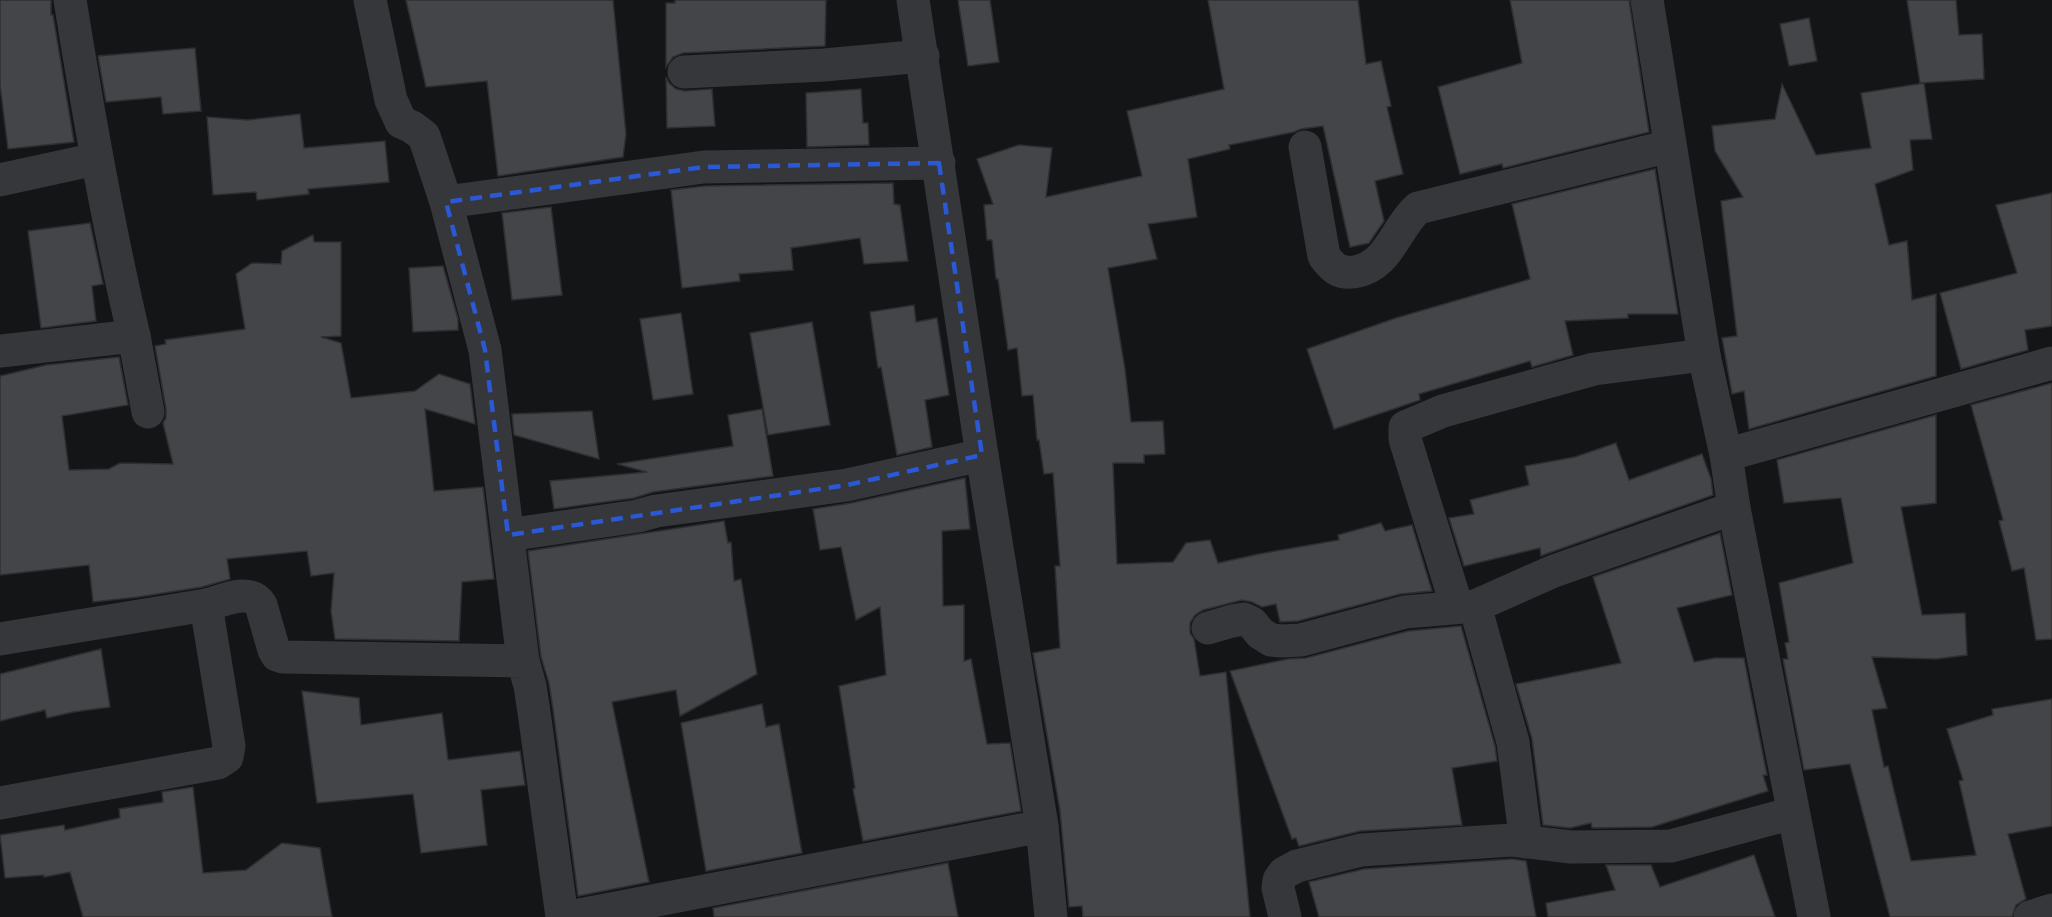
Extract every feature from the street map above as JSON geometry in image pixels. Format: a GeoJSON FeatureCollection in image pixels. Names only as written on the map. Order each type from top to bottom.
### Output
{"type":"FeatureCollection","features":[{"type":"Feature","properties":{"kind":"street"},"geometry":{"type":"LineString","coordinates":[[70,0],[96,159],[148,412]]}},
{"type":"Feature","properties":{"kind":"street"},"geometry":{"type":"LineString","coordinates":[[370,0],[394,108],[401,122],[424,136],[446,202],[485,350],[523,661],[530,686],[562,917]]}},
{"type":"Feature","properties":{"kind":"street"},"geometry":{"type":"LineString","coordinates":[[913,0],[982,455],[1042,826],[1051,917]]}},
{"type":"Feature","properties":{"kind":"street"},"geometry":{"type":"LineString","coordinates":[[1647,0],[1704,355],[1726,455],[1734,508],[1814,917]]}},
{"type":"Feature","properties":{"kind":"street"},"geometry":{"type":"LineString","coordinates":[[684,72],[824,65],[923,56]]}},
{"type":"Feature","properties":{"kind":"street"},"geometry":{"type":"LineString","coordinates":[[1305,147],[1324,256],[1333,269],[1357,272],[1376,263],[1389,250],[1407,218],[1418,208],[1670,146]]}},
{"type":"Feature","properties":{"kind":"street"},"geometry":{"type":"LineString","coordinates":[[0,180],[96,159]]}},
{"type":"Feature","properties":{"kind":"street"},"geometry":{"type":"LineString","coordinates":[[446,202],[704,167],[939,163]]}},
{"type":"Feature","properties":{"kind":"street"},"geometry":{"type":"LineString","coordinates":[[0,351],[134,336]]}},
{"type":"Feature","properties":{"kind":"street"},"geometry":{"type":"LineString","coordinates":[[1526,842],[1513,742],[1406,439],[1405,427],[1443,411],[1594,369],[1704,355]]}},
{"type":"Feature","properties":{"kind":"street"},"geometry":{"type":"LineString","coordinates":[[1726,455],[2052,363]]}},
{"type":"Feature","properties":{"kind":"street"},"geometry":{"type":"LineString","coordinates":[[508,535],[638,516],[656,511],[848,485],[982,455]]}},
{"type":"Feature","properties":{"kind":"street"},"geometry":{"type":"LineString","coordinates":[[1208,628],[1244,619],[1271,640],[1282,642],[1301,640],[1406,612],[1466,607],[1554,570],[1734,508]]}},
{"type":"Feature","properties":{"kind":"street"},"geometry":{"type":"LineString","coordinates":[[0,639],[206,605],[244,596],[257,598],[261,604],[274,650],[277,655],[283,657],[523,661]]}},
{"type":"Feature","properties":{"kind":"street"},"geometry":{"type":"LineString","coordinates":[[0,803],[218,763],[227,757],[229,746],[206,605]]}},
{"type":"Feature","properties":{"kind":"street"},"geometry":{"type":"LineString","coordinates":[[1285,917],[1278,888],[1279,880],[1284,873],[1297,866],[1361,850],[1512,840],[1571,847],[1671,846],[1793,813]]}},
{"type":"Feature","properties":{"kind":"street"},"geometry":{"type":"LineString","coordinates":[[569,917],[1042,826]]}},
{"type":"Feature","properties":{"kind":"street"},"geometry":{"type":"LineString","coordinates":[[2030,917],[2052,910]]}},
{"type":"Feature","properties":{"kind":"highlighted area"},"geometry":{"type":"Polygon","coordinates":[[[939,163],[982,455],[847,485],[508,535],[485,350],[446,202],[704,167],[939,163]]]}},
{"type":"Feature","properties":{"kind":"building"},"geometry":{"type":"Polygon","coordinates":[[[0,0],[51,0],[51,15],[53,15],[74,142],[8,149],[0,85],[0,0]]]}},
{"type":"Feature","properties":{"kind":"building"},"geometry":{"type":"Polygon","coordinates":[[[406,0],[613,0],[626,134],[623,157],[498,176],[487,81],[426,87],[406,0]]]}},
{"type":"Feature","properties":{"kind":"building"},"geometry":{"type":"Polygon","coordinates":[[[675,0],[826,0],[825,46],[683,53],[673,57],[666,67],[666,3],[675,3],[675,0]]]}},
{"type":"Feature","properties":{"kind":"building"},"geometry":{"type":"Polygon","coordinates":[[[958,0],[990,0],[999,62],[968,66],[958,0]]]}},
{"type":"Feature","properties":{"kind":"building"},"geometry":{"type":"Polygon","coordinates":[[[1208,0],[1358,0],[1366,64],[1381,61],[1391,106],[1387,107],[1403,174],[1375,181],[1384,221],[1369,243],[1350,247],[1323,126],[1229,145],[1230,149],[1188,159],[1197,217],[1148,224],[1157,259],[1108,268],[1125,369],[1131,422],[1163,421],[1165,454],[1144,455],[1144,463],[1113,463],[1117,564],[1173,562],[1186,543],[1210,540],[1218,563],[1339,540],[1338,535],[1381,523],[1385,531],[1412,525],[1432,591],[1400,594],[1298,621],[1280,622],[1276,604],[1262,607],[1242,600],[1203,610],[1195,615],[1190,623],[1190,633],[1194,639],[1200,676],[1226,672],[1250,917],[1083,917],[1082,906],[1069,907],[1060,811],[1033,653],[1060,648],[1055,566],[1060,566],[1053,473],[1044,474],[1039,440],[1037,440],[1033,395],[1022,396],[1017,348],[1008,350],[992,240],[987,240],[984,205],[993,204],[977,159],[1019,145],[1052,148],[1046,197],[1142,176],[1127,111],[1224,89],[1208,0]]]}},
{"type":"Feature","properties":{"kind":"building"},"geometry":{"type":"Polygon","coordinates":[[[1510,0],[1629,0],[1649,132],[1503,168],[1502,164],[1460,174],[1438,87],[1522,63],[1510,0]]]}},
{"type":"Feature","properties":{"kind":"building"},"geometry":{"type":"Polygon","coordinates":[[[1907,0],[1956,0],[1959,35],[1982,34],[1984,79],[1920,83],[1907,0]]]}},
{"type":"Feature","properties":{"kind":"building"},"geometry":{"type":"Polygon","coordinates":[[[1809,18],[1817,61],[1789,66],[1780,24],[1809,18]]]}},
{"type":"Feature","properties":{"kind":"building"},"geometry":{"type":"Polygon","coordinates":[[[195,48],[201,111],[163,114],[161,97],[106,102],[98,56],[195,48]]]}},
{"type":"Feature","properties":{"kind":"building"},"geometry":{"type":"Polygon","coordinates":[[[666,77],[676,89],[685,91],[712,89],[715,126],[667,128],[666,77]]]}},
{"type":"Feature","properties":{"kind":"building"},"geometry":{"type":"Polygon","coordinates":[[[1924,83],[1932,139],[1910,140],[1913,170],[1875,184],[1889,245],[1907,241],[1912,300],[1936,294],[1936,376],[1749,429],[1744,391],[1732,394],[1722,338],[1737,336],[1721,201],[1743,197],[1715,151],[1712,126],[1775,119],[1782,84],[1816,155],[1871,148],[1861,93],[1924,83]]]}},
{"type":"Feature","properties":{"kind":"building"},"geometry":{"type":"Polygon","coordinates":[[[861,89],[863,123],[868,123],[869,145],[807,147],[806,93],[861,89]]]}},
{"type":"Feature","properties":{"kind":"building"},"geometry":{"type":"Polygon","coordinates":[[[300,114],[304,148],[385,141],[389,182],[308,189],[309,194],[257,200],[256,192],[213,195],[207,117],[248,120],[300,114]]]}},
{"type":"Feature","properties":{"kind":"building"},"geometry":{"type":"Polygon","coordinates":[[[1655,169],[1678,314],[1628,314],[1628,318],[1565,321],[1573,355],[1532,367],[1530,361],[1419,394],[1420,400],[1334,429],[1307,349],[1396,318],[1530,279],[1512,204],[1655,169]]]}},
{"type":"Feature","properties":{"kind":"building"},"geometry":{"type":"Polygon","coordinates":[[[893,183],[894,204],[900,205],[908,261],[864,264],[860,238],[791,248],[793,270],[739,274],[740,281],[682,288],[671,190],[705,186],[893,183]]]}},
{"type":"Feature","properties":{"kind":"building"},"geometry":{"type":"Polygon","coordinates":[[[2052,193],[2052,326],[2025,330],[2028,350],[1961,369],[1940,293],[2017,273],[1996,205],[2052,193]]]}},
{"type":"Feature","properties":{"kind":"building"},"geometry":{"type":"Polygon","coordinates":[[[551,207],[562,295],[512,300],[502,213],[551,207]]]}},
{"type":"Feature","properties":{"kind":"building"},"geometry":{"type":"Polygon","coordinates":[[[90,223],[103,284],[92,286],[96,321],[41,328],[28,231],[90,223]]]}},
{"type":"Feature","properties":{"kind":"building"},"geometry":{"type":"Polygon","coordinates":[[[313,235],[314,242],[341,242],[341,336],[321,337],[341,343],[351,398],[415,391],[439,374],[470,384],[475,424],[425,409],[434,491],[483,487],[494,579],[462,582],[459,641],[335,639],[331,611],[334,573],[311,576],[307,551],[227,559],[230,579],[202,587],[93,602],[89,565],[0,575],[0,376],[46,365],[119,357],[128,405],[62,416],[69,470],[109,469],[120,463],[173,464],[163,423],[166,418],[166,409],[155,346],[166,344],[165,340],[245,329],[236,274],[252,263],[281,264],[282,251],[313,235]]]}},
{"type":"Feature","properties":{"kind":"building"},"geometry":{"type":"Polygon","coordinates":[[[443,266],[458,319],[458,330],[413,332],[409,268],[443,266]]]}},
{"type":"Feature","properties":{"kind":"building"},"geometry":{"type":"Polygon","coordinates":[[[914,305],[916,322],[937,318],[949,395],[925,400],[932,447],[897,455],[881,367],[878,368],[870,312],[914,305]]]}},
{"type":"Feature","properties":{"kind":"building"},"geometry":{"type":"Polygon","coordinates":[[[681,313],[693,394],[653,400],[640,319],[681,313]]]}},
{"type":"Feature","properties":{"kind":"building"},"geometry":{"type":"Polygon","coordinates":[[[812,322],[830,425],[768,435],[750,333],[812,322]]]}},
{"type":"Feature","properties":{"kind":"building"},"geometry":{"type":"Polygon","coordinates":[[[2052,383],[2052,639],[2036,640],[2024,568],[2012,571],[1999,521],[2003,520],[1971,405],[2052,383]]]}},
{"type":"Feature","properties":{"kind":"building"},"geometry":{"type":"Polygon","coordinates":[[[762,409],[773,476],[653,492],[634,498],[554,509],[550,481],[647,472],[617,464],[733,446],[728,415],[762,409]]]}},
{"type":"Feature","properties":{"kind":"building"},"geometry":{"type":"Polygon","coordinates":[[[592,411],[599,459],[514,435],[512,414],[592,411]]]}},
{"type":"Feature","properties":{"kind":"building"},"geometry":{"type":"Polygon","coordinates":[[[1936,415],[1936,503],[1901,507],[1922,615],[1965,613],[1967,655],[1936,659],[1872,657],[1887,708],[1872,710],[1884,767],[1888,766],[1911,861],[1976,855],[1959,781],[1963,780],[1947,729],[1993,715],[1992,709],[2052,699],[2052,826],[2008,834],[2026,899],[2016,905],[2012,917],[1890,917],[1850,764],[1804,770],[1783,659],[1788,659],[1785,643],[1789,642],[1779,583],[1853,563],[1841,498],[1784,503],[1777,460],[1936,415]]]}},
{"type":"Feature","properties":{"kind":"building"},"geometry":{"type":"Polygon","coordinates":[[[1616,443],[1629,480],[1702,454],[1711,479],[1713,495],[1541,556],[1540,548],[1464,566],[1449,518],[1474,514],[1470,500],[1529,485],[1525,466],[1575,457],[1616,443]]]}},
{"type":"Feature","properties":{"kind":"building"},"geometry":{"type":"Polygon","coordinates":[[[965,478],[970,529],[942,531],[943,606],[964,605],[964,661],[971,659],[987,744],[1010,743],[1021,811],[863,841],[853,789],[855,788],[839,686],[886,675],[880,607],[856,620],[841,547],[820,550],[813,509],[965,478]]]}},
{"type":"Feature","properties":{"kind":"building"},"geometry":{"type":"Polygon","coordinates":[[[724,521],[728,543],[731,542],[734,581],[741,579],[757,674],[680,716],[676,690],[612,702],[649,882],[578,896],[549,683],[541,657],[528,551],[724,521]]]}},
{"type":"Feature","properties":{"kind":"building"},"geometry":{"type":"Polygon","coordinates":[[[1720,533],[1732,595],[1677,608],[1694,662],[1715,658],[1744,658],[1767,775],[1763,775],[1768,791],[1652,827],[1592,828],[1591,823],[1570,828],[1543,825],[1532,739],[1516,684],[1621,663],[1593,577],[1720,533]]]}},
{"type":"Feature","properties":{"kind":"building"},"geometry":{"type":"Polygon","coordinates":[[[1461,626],[1495,746],[1497,761],[1452,768],[1462,825],[1360,831],[1299,846],[1296,838],[1292,839],[1230,671],[1288,659],[1306,658],[1408,631],[1461,626]]]}},
{"type":"Feature","properties":{"kind":"building"},"geometry":{"type":"Polygon","coordinates":[[[101,649],[110,707],[47,718],[45,710],[0,721],[0,674],[101,649]]]}},
{"type":"Feature","properties":{"kind":"building"},"geometry":{"type":"Polygon","coordinates":[[[302,691],[359,698],[361,725],[442,713],[448,760],[520,751],[525,785],[481,790],[487,845],[421,853],[413,794],[317,803],[302,691]]]}},
{"type":"Feature","properties":{"kind":"building"},"geometry":{"type":"Polygon","coordinates":[[[762,704],[766,727],[779,724],[802,853],[706,871],[681,723],[762,704]]]}},
{"type":"Feature","properties":{"kind":"building"},"geometry":{"type":"Polygon","coordinates":[[[193,787],[203,873],[246,870],[282,843],[320,848],[332,917],[83,917],[70,872],[44,877],[44,875],[5,878],[0,835],[64,825],[65,830],[120,818],[119,809],[163,802],[162,792],[193,787]]]}},
{"type":"Feature","properties":{"kind":"building"},"geometry":{"type":"Polygon","coordinates":[[[1754,855],[1775,917],[1548,917],[1546,903],[1615,890],[1606,865],[1651,865],[1660,887],[1754,855]]]}},
{"type":"Feature","properties":{"kind":"building"},"geometry":{"type":"Polygon","coordinates":[[[1512,859],[1526,861],[1536,917],[1319,917],[1309,882],[1364,869],[1512,859]]]}},
{"type":"Feature","properties":{"kind":"building"},"geometry":{"type":"Polygon","coordinates":[[[948,863],[958,917],[714,917],[713,908],[948,863]]]}}]}
